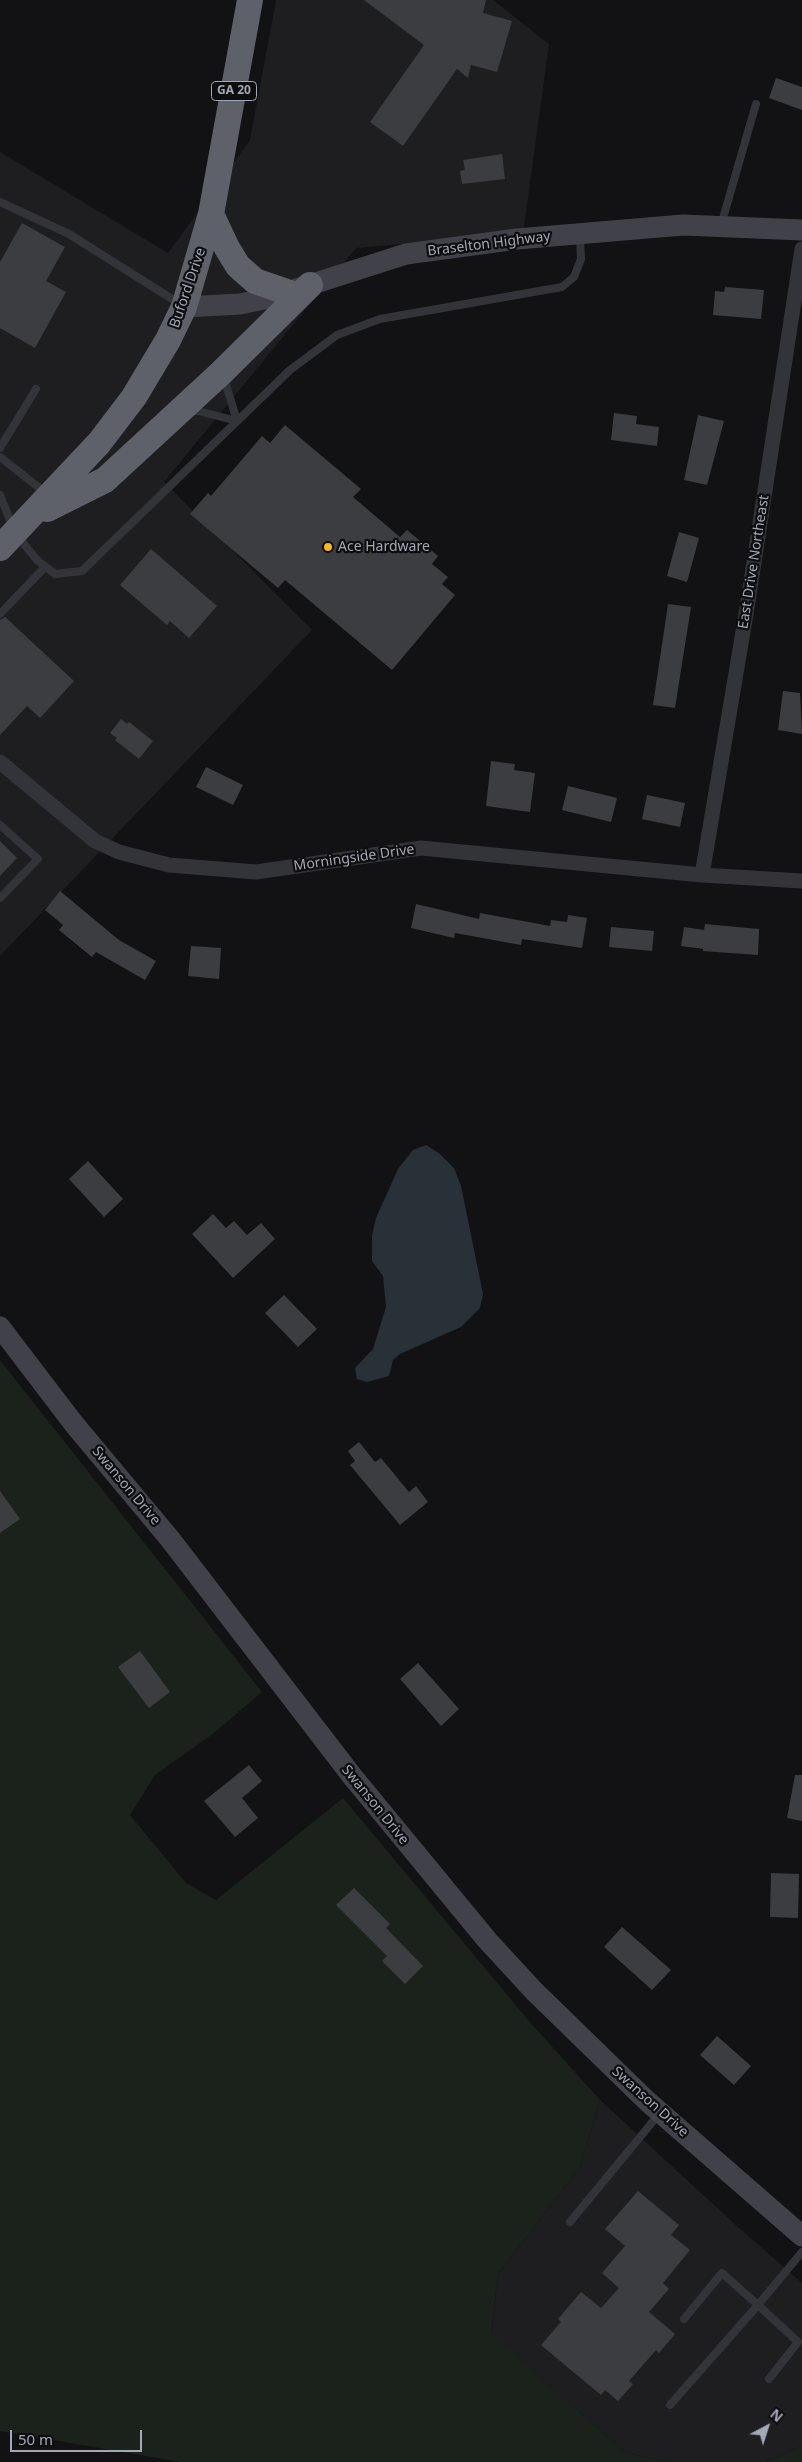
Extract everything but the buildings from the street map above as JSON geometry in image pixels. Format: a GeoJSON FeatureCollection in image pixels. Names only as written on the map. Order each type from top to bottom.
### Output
{"type":"FeatureCollection","features":[{"type":"Feature","properties":{"kind":"highway","name":"Buford Drive"},"geometry":{"type":"LineString","coordinates":[[15,533],[50,498],[99,443],[134,397],[168,340],[184,307],[212,214],[250,0]]}},
{"type":"Feature","properties":{"kind":"highway"},"geometry":{"type":"LineString","coordinates":[[212,214],[227,248],[238,266],[255,281],[298,289]]}},
{"type":"Feature","properties":{"kind":"highway"},"geometry":{"type":"LineString","coordinates":[[15,533],[105,480],[221,373],[298,289]]}},
{"type":"Feature","properties":{"kind":"street","name":"Braselton Highway"},"geometry":{"type":"LineString","coordinates":[[184,307],[240,304],[298,289],[406,254],[517,239],[683,225],[802,230]]}},
{"type":"Feature","properties":{"kind":"street","name":"East Drive Northeast"},"geometry":{"type":"LineString","coordinates":[[702,875],[747,608],[802,248]]}},
{"type":"Feature","properties":{"kind":"street","name":"Morningside Drive"},"geometry":{"type":"LineString","coordinates":[[0,762],[95,841],[119,852],[169,864],[256,872],[421,848],[702,875],[802,881]]}},
{"type":"Feature","properties":{"kind":"street","name":"Swanson Drive"},"geometry":{"type":"LineString","coordinates":[[0,1326],[74,1424],[170,1539],[352,1776],[487,1940],[592,2050],[660,2113],[802,2236]]}},
{"type":"Feature","properties":{"kind":"lane"},"geometry":{"type":"LineString","coordinates":[[721,227],[756,104]]}},
{"type":"Feature","properties":{"kind":"lane"},"geometry":{"type":"LineString","coordinates":[[0,202],[69,234],[184,307]]}},
{"type":"Feature","properties":{"kind":"lane"},"geometry":{"type":"LineString","coordinates":[[0,494],[15,533],[45,567],[54,574],[82,571],[237,421],[313,351],[336,335],[380,319],[562,287],[574,277],[581,259],[580,234]]}},
{"type":"Feature","properties":{"kind":"lane"},"geometry":{"type":"LineString","coordinates":[[221,373],[237,421]]}},
{"type":"Feature","properties":{"kind":"lane"},"geometry":{"type":"LineString","coordinates":[[0,448],[36,389]]}},
{"type":"Feature","properties":{"kind":"lane"},"geometry":{"type":"LineString","coordinates":[[178,412],[198,411],[237,421]]}},
{"type":"Feature","properties":{"kind":"lane"},"geometry":{"type":"LineString","coordinates":[[0,457],[50,498]]}},
{"type":"Feature","properties":{"kind":"lane"},"geometry":{"type":"LineString","coordinates":[[0,614],[45,567]]}},
{"type":"Feature","properties":{"kind":"lane"},"geometry":{"type":"LineString","coordinates":[[0,825],[38,859],[0,898]]}},
{"type":"Feature","properties":{"kind":"lane"},"geometry":{"type":"LineString","coordinates":[[570,2222],[660,2113]]}},
{"type":"Feature","properties":{"kind":"lane"},"geometry":{"type":"LineString","coordinates":[[670,2405],[802,2252]]}},
{"type":"Feature","properties":{"kind":"lane"},"geometry":{"type":"LineString","coordinates":[[684,2320],[722,2274],[798,2342],[769,2379]]}},
{"type":"Feature","properties":{"kind":"shaded area"},"geometry":{"type":"Polygon","coordinates":[[[276,0],[493,0],[549,44],[523,234],[356,248],[164,482],[312,630],[0,956],[0,152],[168,253],[250,140],[276,0]]]}},
{"type":"Feature","properties":{"kind":"shaded area"},"geometry":{"type":"Polygon","coordinates":[[[426,1145],[440,1154],[454,1168],[461,1186],[483,1294],[480,1308],[461,1327],[400,1354],[393,1360],[389,1376],[367,1382],[357,1379],[355,1368],[373,1349],[386,1307],[383,1276],[372,1261],[372,1236],[376,1218],[398,1169],[413,1150],[426,1145]]]}},
{"type":"Feature","properties":{"kind":"shaded area"},"geometry":{"type":"Polygon","coordinates":[[[0,1360],[262,1692],[214,1733],[155,1775],[130,1815],[186,1883],[216,1900],[343,1798],[529,2021],[600,2100],[580,2167],[498,2274],[491,2334],[626,2453],[671,2462],[181,2462],[0,2431],[0,1360]]]}},
{"type":"Feature","properties":{"kind":"shaded area"},"geometry":{"type":"Polygon","coordinates":[[[600,2100],[802,2283],[802,2446],[766,2462],[671,2462],[626,2453],[491,2335],[498,2274],[580,2167],[600,2100]]]}},
{"type":"Feature","properties":{"kind":"shaded area"},"geometry":{"type":"Polygon","coordinates":[[[802,2446],[802,2462],[766,2462],[802,2446]]]}},
{"type":"Feature","properties":{"kind":"place","name":"Ace Hardware"},"geometry":{"type":"Point","coordinates":[328,547]}}]}
